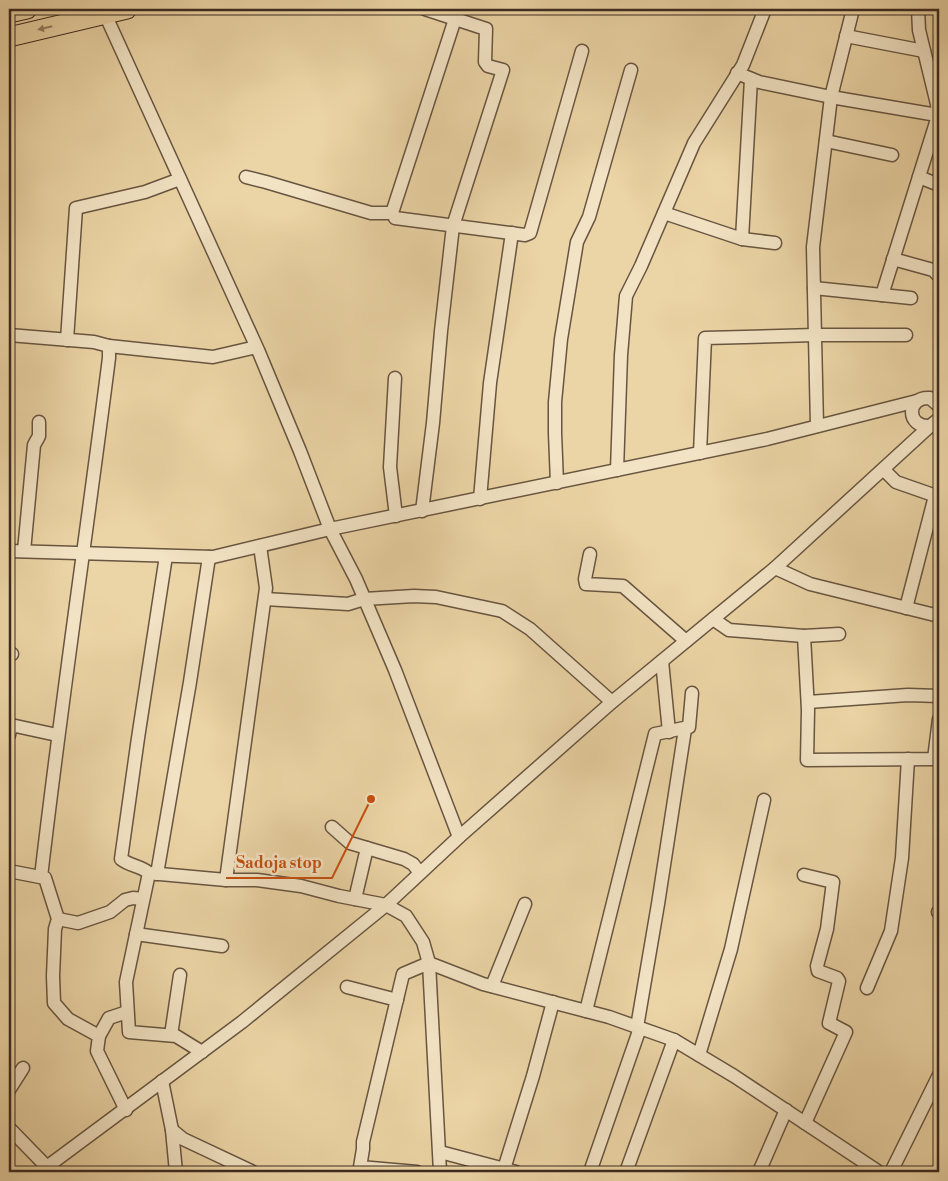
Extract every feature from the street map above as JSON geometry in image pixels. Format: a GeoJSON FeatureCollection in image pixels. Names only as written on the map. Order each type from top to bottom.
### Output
{"type":"FeatureCollection","features":[{"type":"Feature","properties":{"kind":"highway"},"geometry":{"type":"LineString","coordinates":[[9,13],[27,9]]}},
{"type":"Feature","properties":{"kind":"highway"},"geometry":{"type":"LineString","coordinates":[[9,37],[126,9]]}},
{"type":"Feature","properties":{"kind":"street"},"geometry":{"type":"LineString","coordinates":[[422,511],[453,226],[503,70],[488,66],[485,62],[486,29],[425,9]]}},
{"type":"Feature","properties":{"kind":"street"},"geometry":{"type":"LineString","coordinates":[[618,470],[626,296],[641,266],[694,143],[743,65],[766,9]]}},
{"type":"Feature","properties":{"kind":"street"},"geometry":{"type":"LineString","coordinates":[[817,426],[813,247],[831,97],[853,9]]}},
{"type":"Feature","properties":{"kind":"street"},"geometry":{"type":"LineString","coordinates":[[882,295],[939,116],[919,30],[918,9]]}},
{"type":"Feature","properties":{"kind":"street"},"geometry":{"type":"LineString","coordinates":[[105,14],[256,347],[300,450],[330,529],[364,599],[395,670],[459,837]]}},
{"type":"Feature","properties":{"kind":"street"},"geometry":{"type":"LineString","coordinates":[[246,177],[371,213],[392,213],[455,19]]}},
{"type":"Feature","properties":{"kind":"street"},"geometry":{"type":"LineString","coordinates":[[846,36],[924,51]]}},
{"type":"Feature","properties":{"kind":"street"},"geometry":{"type":"LineString","coordinates":[[395,218],[528,235],[532,230],[582,51]]}},
{"type":"Feature","properties":{"kind":"street"},"geometry":{"type":"LineString","coordinates":[[557,483],[554,432],[561,339],[576,252],[578,242],[589,217],[631,70]]}},
{"type":"Feature","properties":{"kind":"street"},"geometry":{"type":"LineString","coordinates":[[738,73],[758,82],[939,116]]}},
{"type":"Feature","properties":{"kind":"street"},"geometry":{"type":"LineString","coordinates":[[742,239],[751,79]]}},
{"type":"Feature","properties":{"kind":"street"},"geometry":{"type":"LineString","coordinates":[[826,140],[892,155]]}},
{"type":"Feature","properties":{"kind":"street"},"geometry":{"type":"LineString","coordinates":[[919,177],[939,185]]}},
{"type":"Feature","properties":{"kind":"street"},"geometry":{"type":"LineString","coordinates":[[68,340],[76,208],[145,192],[180,179]]}},
{"type":"Feature","properties":{"kind":"street"},"geometry":{"type":"LineString","coordinates":[[664,213],[742,239],[775,243]]}},
{"type":"Feature","properties":{"kind":"street"},"geometry":{"type":"LineString","coordinates":[[480,499],[490,383],[512,234]]}},
{"type":"Feature","properties":{"kind":"street"},"geometry":{"type":"LineString","coordinates":[[893,260],[933,270],[939,276]]}},
{"type":"Feature","properties":{"kind":"street"},"geometry":{"type":"LineString","coordinates":[[814,288],[911,298]]}},
{"type":"Feature","properties":{"kind":"street"},"geometry":{"type":"LineString","coordinates":[[9,334],[94,342],[109,346],[213,357],[256,347]]}},
{"type":"Feature","properties":{"kind":"street"},"geometry":{"type":"LineString","coordinates":[[700,453],[705,338],[815,334],[906,335]]}},
{"type":"Feature","properties":{"kind":"street"},"geometry":{"type":"LineString","coordinates":[[41,877],[57,735],[84,553],[109,346]]}},
{"type":"Feature","properties":{"kind":"street"},"geometry":{"type":"LineString","coordinates":[[395,378],[390,467],[396,516]]}},
{"type":"Feature","properties":{"kind":"street"},"geometry":{"type":"LineString","coordinates":[[9,550],[209,557],[330,529],[767,439],[925,398],[937,401]]}},
{"type":"Feature","properties":{"kind":"street"},"geometry":{"type":"LineString","coordinates":[[917,401],[912,412],[914,421],[921,426],[936,423]]}},
{"type":"Feature","properties":{"kind":"street"},"geometry":{"type":"LineString","coordinates":[[24,551],[34,445],[39,436],[39,422]]}},
{"type":"Feature","properties":{"kind":"street"},"geometry":{"type":"LineString","coordinates":[[9,1128],[43,1170],[242,1022],[386,905],[459,837],[612,702],[775,568],[936,423]]}},
{"type":"Feature","properties":{"kind":"street"},"geometry":{"type":"LineString","coordinates":[[884,470],[896,482],[937,497],[906,608]]}},
{"type":"Feature","properties":{"kind":"street"},"geometry":{"type":"LineString","coordinates":[[226,880],[265,599],[266,588],[260,546]]}},
{"type":"Feature","properties":{"kind":"street"},"geometry":{"type":"LineString","coordinates":[[590,554],[585,580],[586,584],[623,586],[686,641]]}},
{"type":"Feature","properties":{"kind":"street"},"geometry":{"type":"LineString","coordinates":[[166,556],[138,738],[122,859],[125,863],[153,873],[226,880],[257,880],[302,886],[386,905],[406,916],[422,942],[429,963],[440,1172]]}},
{"type":"Feature","properties":{"kind":"street"},"geometry":{"type":"LineString","coordinates":[[202,1052],[176,1036],[129,1032],[126,982],[144,899],[153,873],[190,682],[209,557]]}},
{"type":"Feature","properties":{"kind":"street"},"geometry":{"type":"LineString","coordinates":[[775,568],[810,584],[939,616]]}},
{"type":"Feature","properties":{"kind":"street"},"geometry":{"type":"LineString","coordinates":[[265,599],[348,604],[364,599],[414,596],[436,597],[502,611],[530,629],[612,702]]}},
{"type":"Feature","properties":{"kind":"street"},"geometry":{"type":"LineString","coordinates":[[713,619],[729,630],[804,636],[840,634]]}},
{"type":"Feature","properties":{"kind":"street"},"geometry":{"type":"LineString","coordinates":[[804,636],[808,702],[807,760],[934,759],[939,719]]}},
{"type":"Feature","properties":{"kind":"street"},"geometry":{"type":"LineString","coordinates":[[662,661],[669,732]]}},
{"type":"Feature","properties":{"kind":"street"},"geometry":{"type":"LineString","coordinates":[[586,1011],[655,734],[689,727],[692,693]]}},
{"type":"Feature","properties":{"kind":"street"},"geometry":{"type":"LineString","coordinates":[[808,702],[908,695],[939,696]]}},
{"type":"Feature","properties":{"kind":"street"},"geometry":{"type":"LineString","coordinates":[[9,736],[11,725],[57,735]]}},
{"type":"Feature","properties":{"kind":"street"},"geometry":{"type":"LineString","coordinates":[[590,1172],[639,1028],[685,729]]}},
{"type":"Feature","properties":{"kind":"street"},"geometry":{"type":"LineString","coordinates":[[867,988],[891,931],[902,858],[908,759]]}},
{"type":"Feature","properties":{"kind":"street"},"geometry":{"type":"LineString","coordinates":[[699,1055],[731,949],[764,800]]}},
{"type":"Feature","properties":{"kind":"street"},"geometry":{"type":"LineString","coordinates":[[332,827],[350,843],[404,860],[413,864],[420,873]]}},
{"type":"Feature","properties":{"kind":"street"},"geometry":{"type":"LineString","coordinates":[[355,899],[367,848]]}},
{"type":"Feature","properties":{"kind":"street"},"geometry":{"type":"LineString","coordinates":[[9,871],[45,878],[58,919],[55,929],[54,1003],[68,1019],[98,1036]]}},
{"type":"Feature","properties":{"kind":"street"},"geometry":{"type":"LineString","coordinates":[[804,875],[833,882],[827,929],[817,966],[818,971],[838,978],[839,981],[829,1024],[846,1032],[805,1122]]}},
{"type":"Feature","properties":{"kind":"street"},"geometry":{"type":"LineString","coordinates":[[58,919],[78,923],[110,912],[126,900],[133,898],[144,899]]}},
{"type":"Feature","properties":{"kind":"street"},"geometry":{"type":"LineString","coordinates":[[492,986],[525,904]]}},
{"type":"Feature","properties":{"kind":"street"},"geometry":{"type":"LineString","coordinates":[[136,934],[222,946]]}},
{"type":"Feature","properties":{"kind":"street"},"geometry":{"type":"LineString","coordinates":[[417,1172],[360,1167],[363,1149],[362,1142],[403,974],[429,963],[492,986],[586,1011],[674,1040],[805,1122],[879,1172]]}},
{"type":"Feature","properties":{"kind":"street"},"geometry":{"type":"LineString","coordinates":[[171,1035],[180,975]]}},
{"type":"Feature","properties":{"kind":"street"},"geometry":{"type":"LineString","coordinates":[[347,987],[397,1000]]}},
{"type":"Feature","properties":{"kind":"street"},"geometry":{"type":"LineString","coordinates":[[440,1152],[474,1167],[510,1171],[553,1002]]}},
{"type":"Feature","properties":{"kind":"street"},"geometry":{"type":"LineString","coordinates":[[126,1110],[97,1051],[98,1036],[109,1018],[127,1012]]}},
{"type":"Feature","properties":{"kind":"street"},"geometry":{"type":"LineString","coordinates":[[626,1172],[674,1040]]}},
{"type":"Feature","properties":{"kind":"street"},"geometry":{"type":"LineString","coordinates":[[9,1090],[23,1068]]}},
{"type":"Feature","properties":{"kind":"street"},"geometry":{"type":"LineString","coordinates":[[892,1172],[939,1075]]}},
{"type":"Feature","properties":{"kind":"street"},"geometry":{"type":"LineString","coordinates":[[162,1081],[172,1130],[176,1172]]}},
{"type":"Feature","properties":{"kind":"street"},"geometry":{"type":"LineString","coordinates":[[759,1172],[786,1110]]}},
{"type":"Feature","properties":{"kind":"street"},"geometry":{"type":"LineString","coordinates":[[172,1130],[183,1140],[253,1172]]}},
{"type":"Feature","properties":{"kind":"place","name":"Sadoja stop"},"geometry":{"type":"Point","coordinates":[371,799]}}]}
